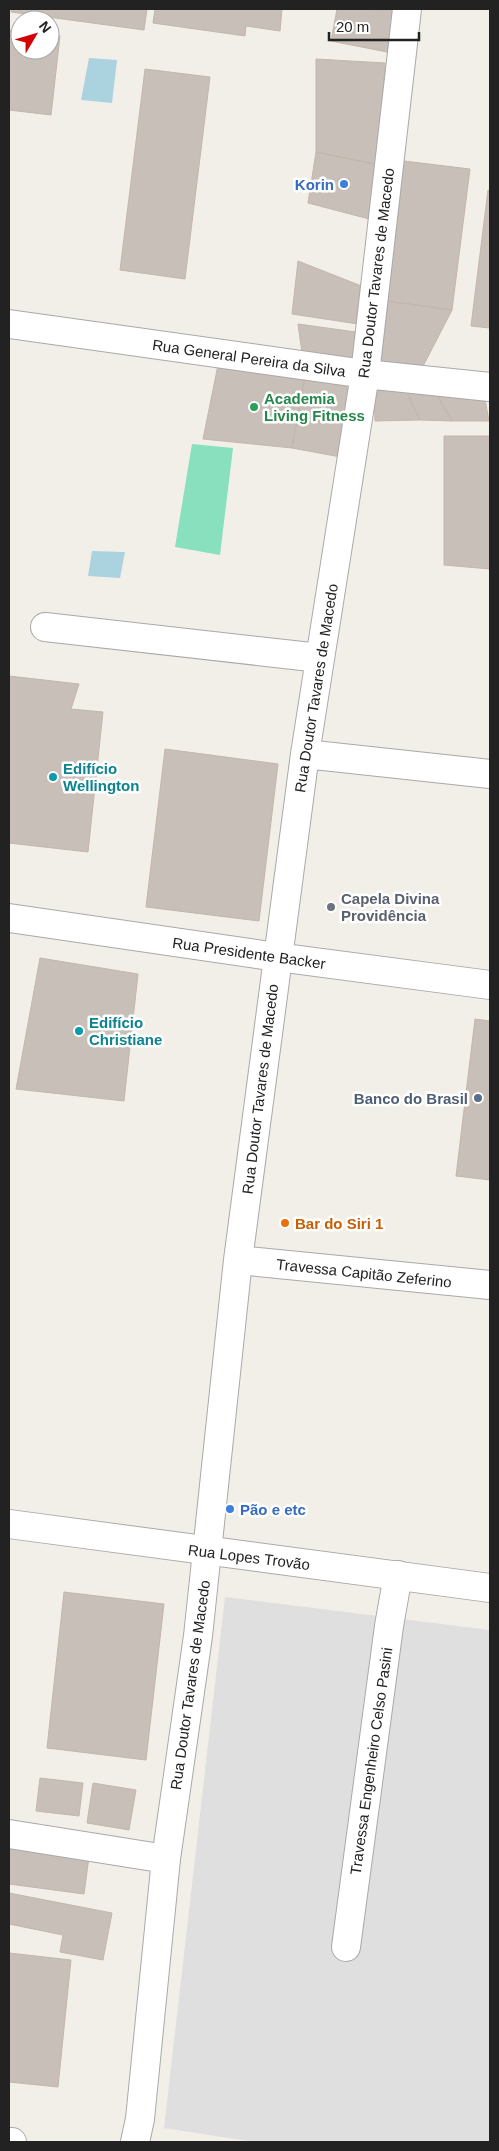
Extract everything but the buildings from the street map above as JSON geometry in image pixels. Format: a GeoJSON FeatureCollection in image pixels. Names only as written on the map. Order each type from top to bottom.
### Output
{"type":"FeatureCollection","features":[{"type":"Feature","properties":{"kind":"street","name":"Rua Doutor Tavares de Macedo"},"geometry":{"type":"LineString","coordinates":[[135,2142],[140,2119],[166,1859],[208,1552],[238,1260],[305,754],[365,374],[407,9]]}},
{"type":"Feature","properties":{"kind":"street","name":"Rua General Pereira da Silva"},"geometry":{"type":"LineString","coordinates":[[9,324],[365,374],[490,387]]}},
{"type":"Feature","properties":{"kind":"street"},"geometry":{"type":"LineString","coordinates":[[46,627],[320,658]]}},
{"type":"Feature","properties":{"kind":"street"},"geometry":{"type":"LineString","coordinates":[[305,754],[490,774]]}},
{"type":"Feature","properties":{"kind":"street","name":"Rua Presidente Backer"},"geometry":{"type":"LineString","coordinates":[[9,918],[277,957],[490,985]]}},
{"type":"Feature","properties":{"kind":"street","name":"Travessa Capitão Zeferino"},"geometry":{"type":"LineString","coordinates":[[238,1260],[490,1285]]}},
{"type":"Feature","properties":{"kind":"street","name":"Rua Lopes Trovão"},"geometry":{"type":"LineString","coordinates":[[9,1524],[208,1552],[490,1588]]}},
{"type":"Feature","properties":{"kind":"street","name":"Travessa Engenheiro Celso Pasini"},"geometry":{"type":"LineString","coordinates":[[346,1947],[388,1626],[398,1575]]}},
{"type":"Feature","properties":{"kind":"street"},"geometry":{"type":"LineString","coordinates":[[9,1834],[166,1859]]}},
{"type":"Feature","properties":{"kind":"shaded area"},"geometry":{"type":"Polygon","coordinates":[[[225,1597],[490,1630],[490,2142],[254,2142],[164,2128],[225,1597]]]}},
{"type":"Feature","properties":{"kind":"green space"},"geometry":{"type":"Polygon","coordinates":[[[192,444],[233,448],[220,555],[175,547],[192,444]]]}},
{"type":"Feature","properties":{"kind":"water"},"geometry":{"type":"Polygon","coordinates":[[[89,58],[117,60],[112,103],[81,100],[89,58]]]}},
{"type":"Feature","properties":{"kind":"water"},"geometry":{"type":"Polygon","coordinates":[[[92,551],[125,552],[120,578],[88,576],[92,551]]]}},
{"type":"Feature","properties":{"kind":"place","name":"Korin"},"geometry":{"type":"Point","coordinates":[344,184]}},
{"type":"Feature","properties":{"kind":"place","name":"Academia Living Fitness"},"geometry":{"type":"Point","coordinates":[254,407]}},
{"type":"Feature","properties":{"kind":"place","name":"Edifício Wellington"},"geometry":{"type":"Point","coordinates":[53,777]}},
{"type":"Feature","properties":{"kind":"place","name":"Capela Divina Providência"},"geometry":{"type":"Point","coordinates":[331,907]}},
{"type":"Feature","properties":{"kind":"place","name":"Edifício Christiane"},"geometry":{"type":"Point","coordinates":[79,1031]}},
{"type":"Feature","properties":{"kind":"place","name":"Banco do Brasil"},"geometry":{"type":"Point","coordinates":[478,1098]}},
{"type":"Feature","properties":{"kind":"place","name":"Bar do Siri 1"},"geometry":{"type":"Point","coordinates":[285,1223]}},
{"type":"Feature","properties":{"kind":"place","name":"Pão e etc"},"geometry":{"type":"Point","coordinates":[230,1509]}}]}
